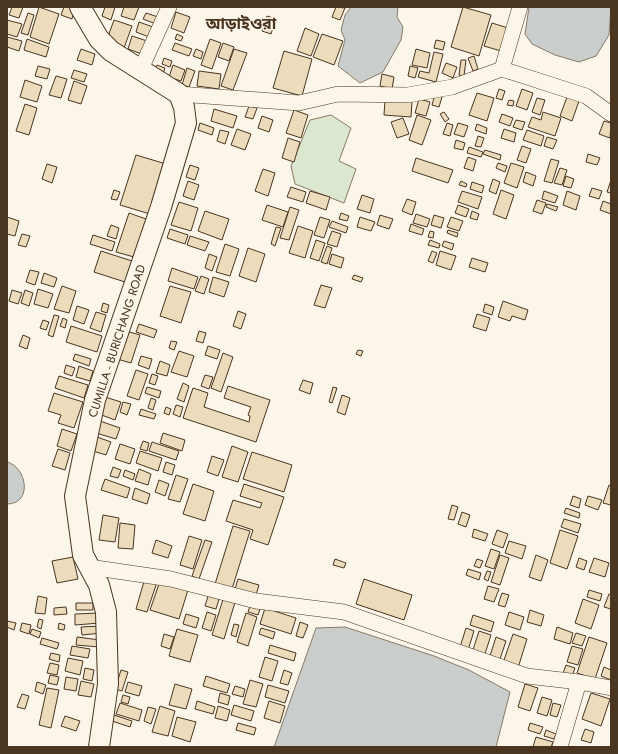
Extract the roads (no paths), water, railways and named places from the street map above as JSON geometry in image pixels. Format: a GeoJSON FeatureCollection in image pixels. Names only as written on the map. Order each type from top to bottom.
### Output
{"type":"FeatureCollection","features":[{"type":"Feature","properties":{"kind":"main road"},"geometry":{"type":"LineString","coordinates":[[80,7],[99,39],[111,51],[178,94]]}},
{"type":"Feature","properties":{"kind":"main road","name":"CUMILLA - BURICHANG ROAD"},"geometry":{"type":"LineString","coordinates":[[99,747],[108,684],[106,612],[99,585],[83,555],[75,496],[95,400],[161,207],[186,123],[184,107],[178,94]]}},
{"type":"Feature","properties":{"kind":"street"},"geometry":{"type":"LineString","coordinates":[[141,70],[169,7]]}},
{"type":"Feature","properties":{"kind":"street"},"geometry":{"type":"LineString","coordinates":[[502,69],[520,7]]}},
{"type":"Feature","properties":{"kind":"street"},"geometry":{"type":"LineString","coordinates":[[178,94],[299,104],[338,94],[408,95],[452,87],[502,69],[586,96],[611,114]]}},
{"type":"Feature","properties":{"kind":"street"},"geometry":{"type":"LineString","coordinates":[[90,567],[171,579],[256,601],[344,612],[527,676],[579,682],[611,688]]}},
{"type":"Feature","properties":{"kind":"street"},"geometry":{"type":"LineString","coordinates":[[560,747],[579,682]]}},
{"type":"Feature","properties":{"kind":"district","name":"আড়াইওরা"},"geometry":{"type":"Point","coordinates":[241,23]}}]}
